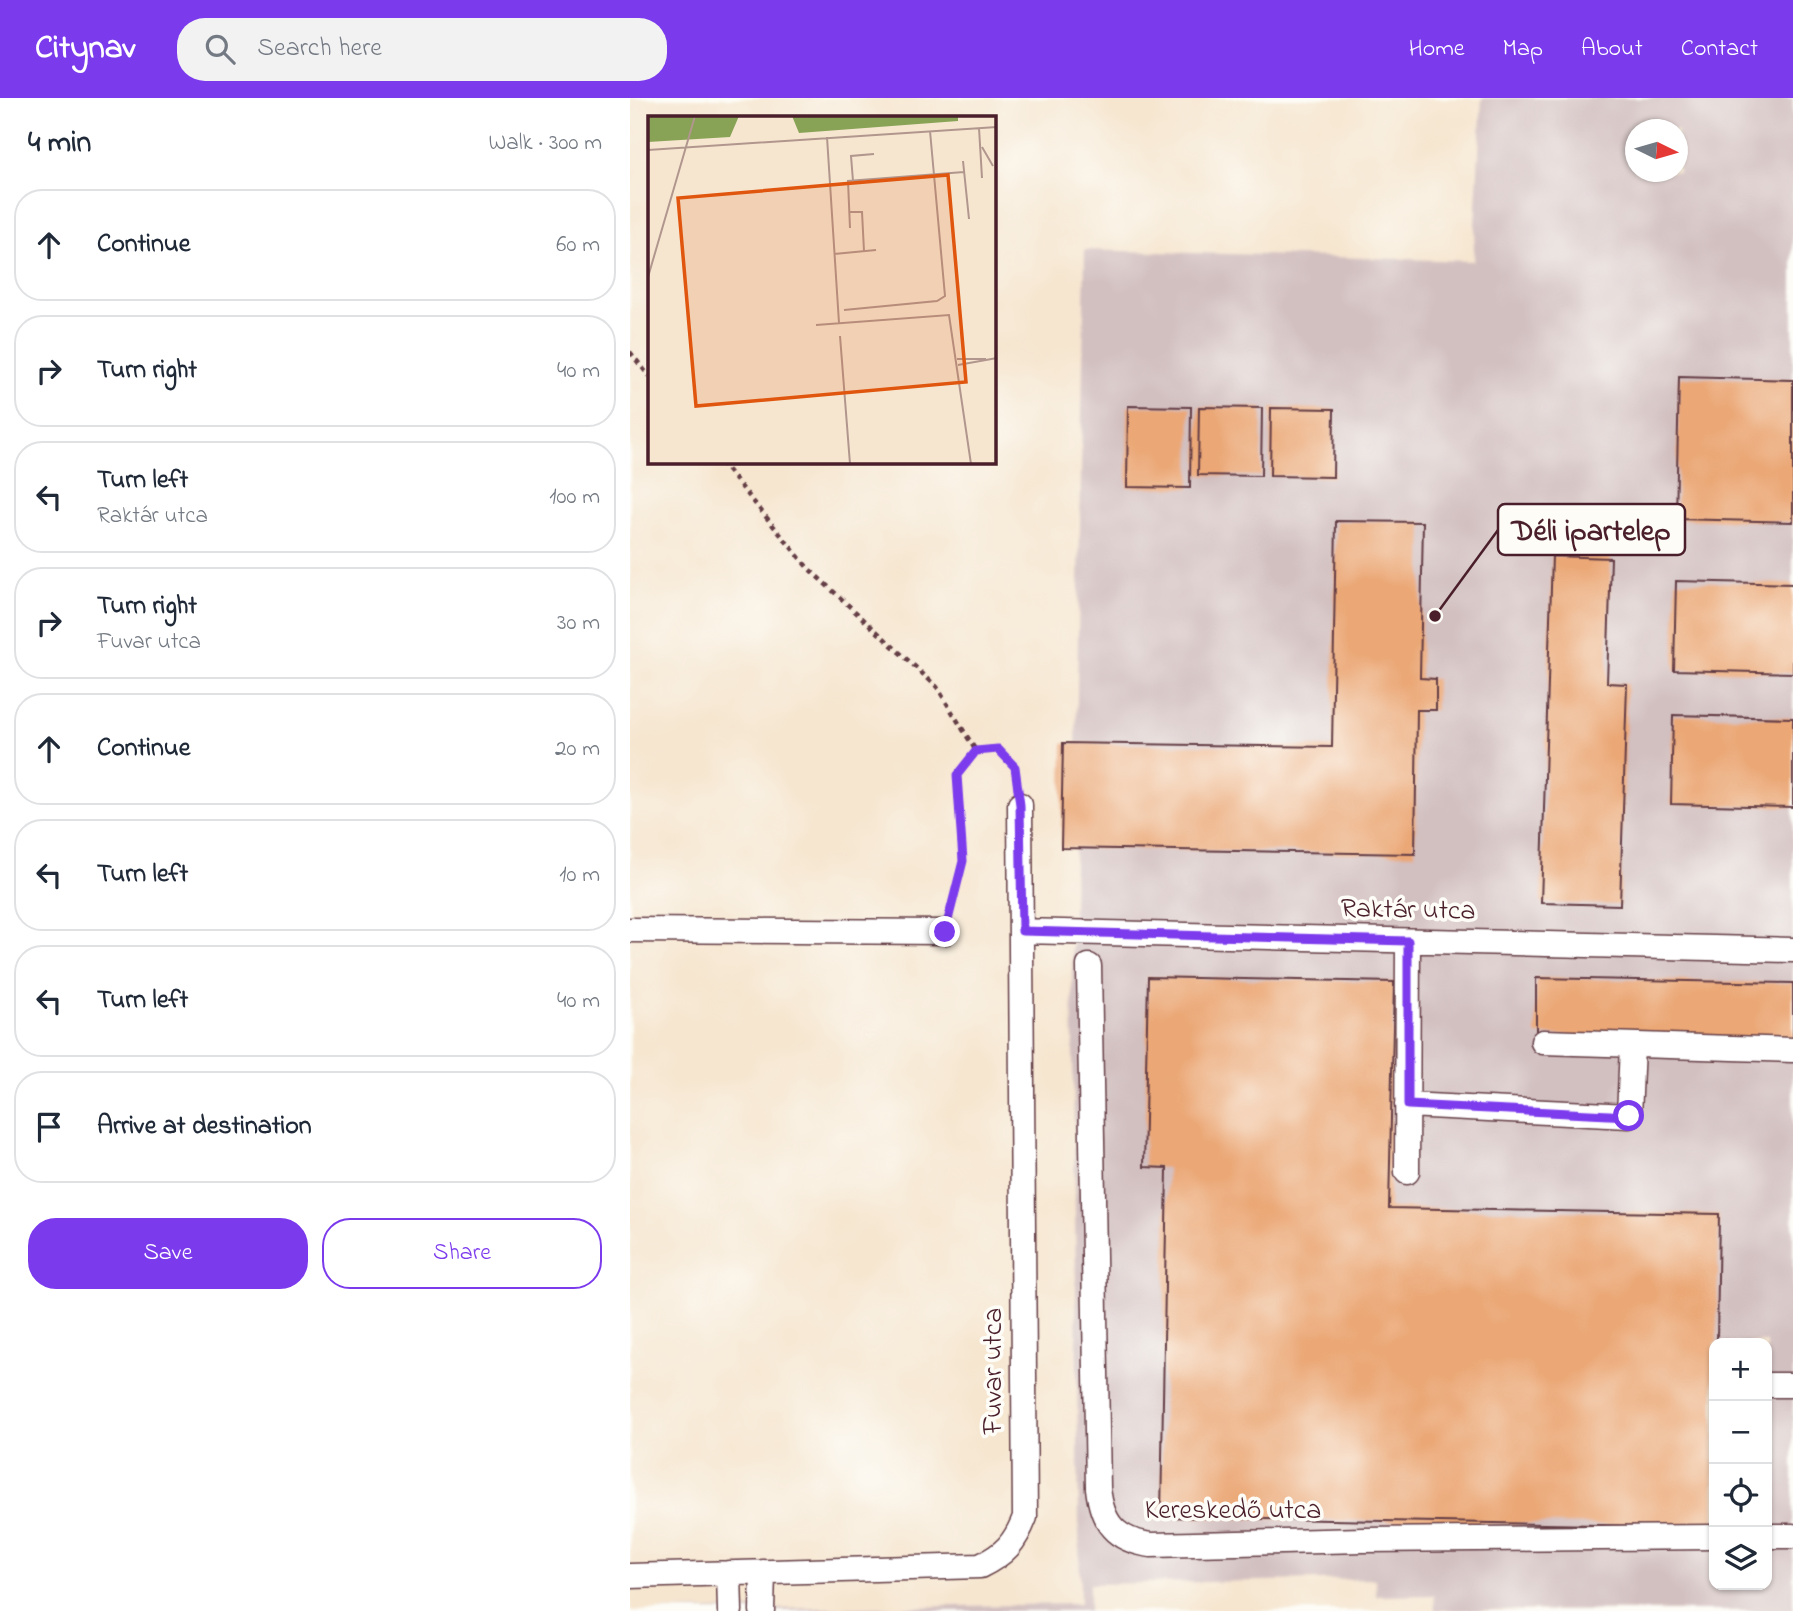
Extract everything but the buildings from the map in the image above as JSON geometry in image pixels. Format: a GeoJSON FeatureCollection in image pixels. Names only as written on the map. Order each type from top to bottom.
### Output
{"type":"FeatureCollection","features":[{"type":"Feature","properties":{"kind":"street","name":"Fuvar utca"},"geometry":{"type":"LineString","coordinates":[[630,1576],[980,1566],[996,1559],[1009,1548],[1019,1533],[1025,1517],[1020,805]]}},
{"type":"Feature","properties":{"kind":"street"},"geometry":{"type":"LineString","coordinates":[[630,930],[945,932]]}},
{"type":"Feature","properties":{"kind":"street","name":"Raktár utca"},"geometry":{"type":"LineString","coordinates":[[1022,931],[1793,950]]}},
{"type":"Feature","properties":{"kind":"street"},"geometry":{"type":"LineString","coordinates":[[1407,1172],[1408,941]]}},
{"type":"Feature","properties":{"kind":"street","name":"Kereskedő utca"},"geometry":{"type":"LineString","coordinates":[[1089,966],[1098,1488],[1100,1508],[1111,1527],[1139,1544],[1151,1545],[1709,1537]]}},
{"type":"Feature","properties":{"kind":"street"},"geometry":{"type":"LineString","coordinates":[[1543,1042],[1793,1051]]}},
{"type":"Feature","properties":{"kind":"street"},"geometry":{"type":"LineString","coordinates":[[1408,1105],[1629,1116],[1632,1046]]}},
{"type":"Feature","properties":{"kind":"street"},"geometry":{"type":"LineString","coordinates":[[1772,1385],[1793,1385]]}},
{"type":"Feature","properties":{"kind":"street"},"geometry":{"type":"LineString","coordinates":[[1772,1536],[1793,1536]]}},
{"type":"Feature","properties":{"kind":"street"},"geometry":{"type":"LineString","coordinates":[[762,1611],[763,1572]]}},
{"type":"Feature","properties":{"kind":"street"},"geometry":{"type":"LineString","coordinates":[[729,1573],[730,1611]]}},
{"type":"Feature","properties":{"kind":"path"},"geometry":{"type":"LineString","coordinates":[[630,352],[648,375]]}},
{"type":"Feature","properties":{"kind":"path"},"geometry":{"type":"LineString","coordinates":[[723,464],[808,568],[937,687],[976,751]]}},
{"type":"Feature","properties":{"kind":"path"},"geometry":{"type":"LineString","coordinates":[[945,932],[963,861],[957,775],[976,751],[998,749],[1015,767],[1020,805]]}},
{"type":"Feature","properties":{"kind":"shaded area"},"geometry":{"type":"Polygon","coordinates":[[[1482,98],[1793,98],[1793,1611],[1435,1610],[1434,1595],[1376,1596],[1376,1579],[1089,1584],[1089,1611],[651,1611],[1080,1604],[1072,971],[1085,250],[1473,261],[1482,98]]]}},
{"type":"Feature","properties":{"kind":"place","name":"Déli ipartelep"},"geometry":{"type":"Point","coordinates":[1435,616]}},
{"type":"Feature","properties":{"kind":"route"},"geometry":{"type":"LineString","coordinates":[[945,932],[963,861],[957,775],[976,751],[998,749],[1015,767],[1020,805],[1022,931],[1408,941],[1408,1105],[1629,1116]]}}]}
